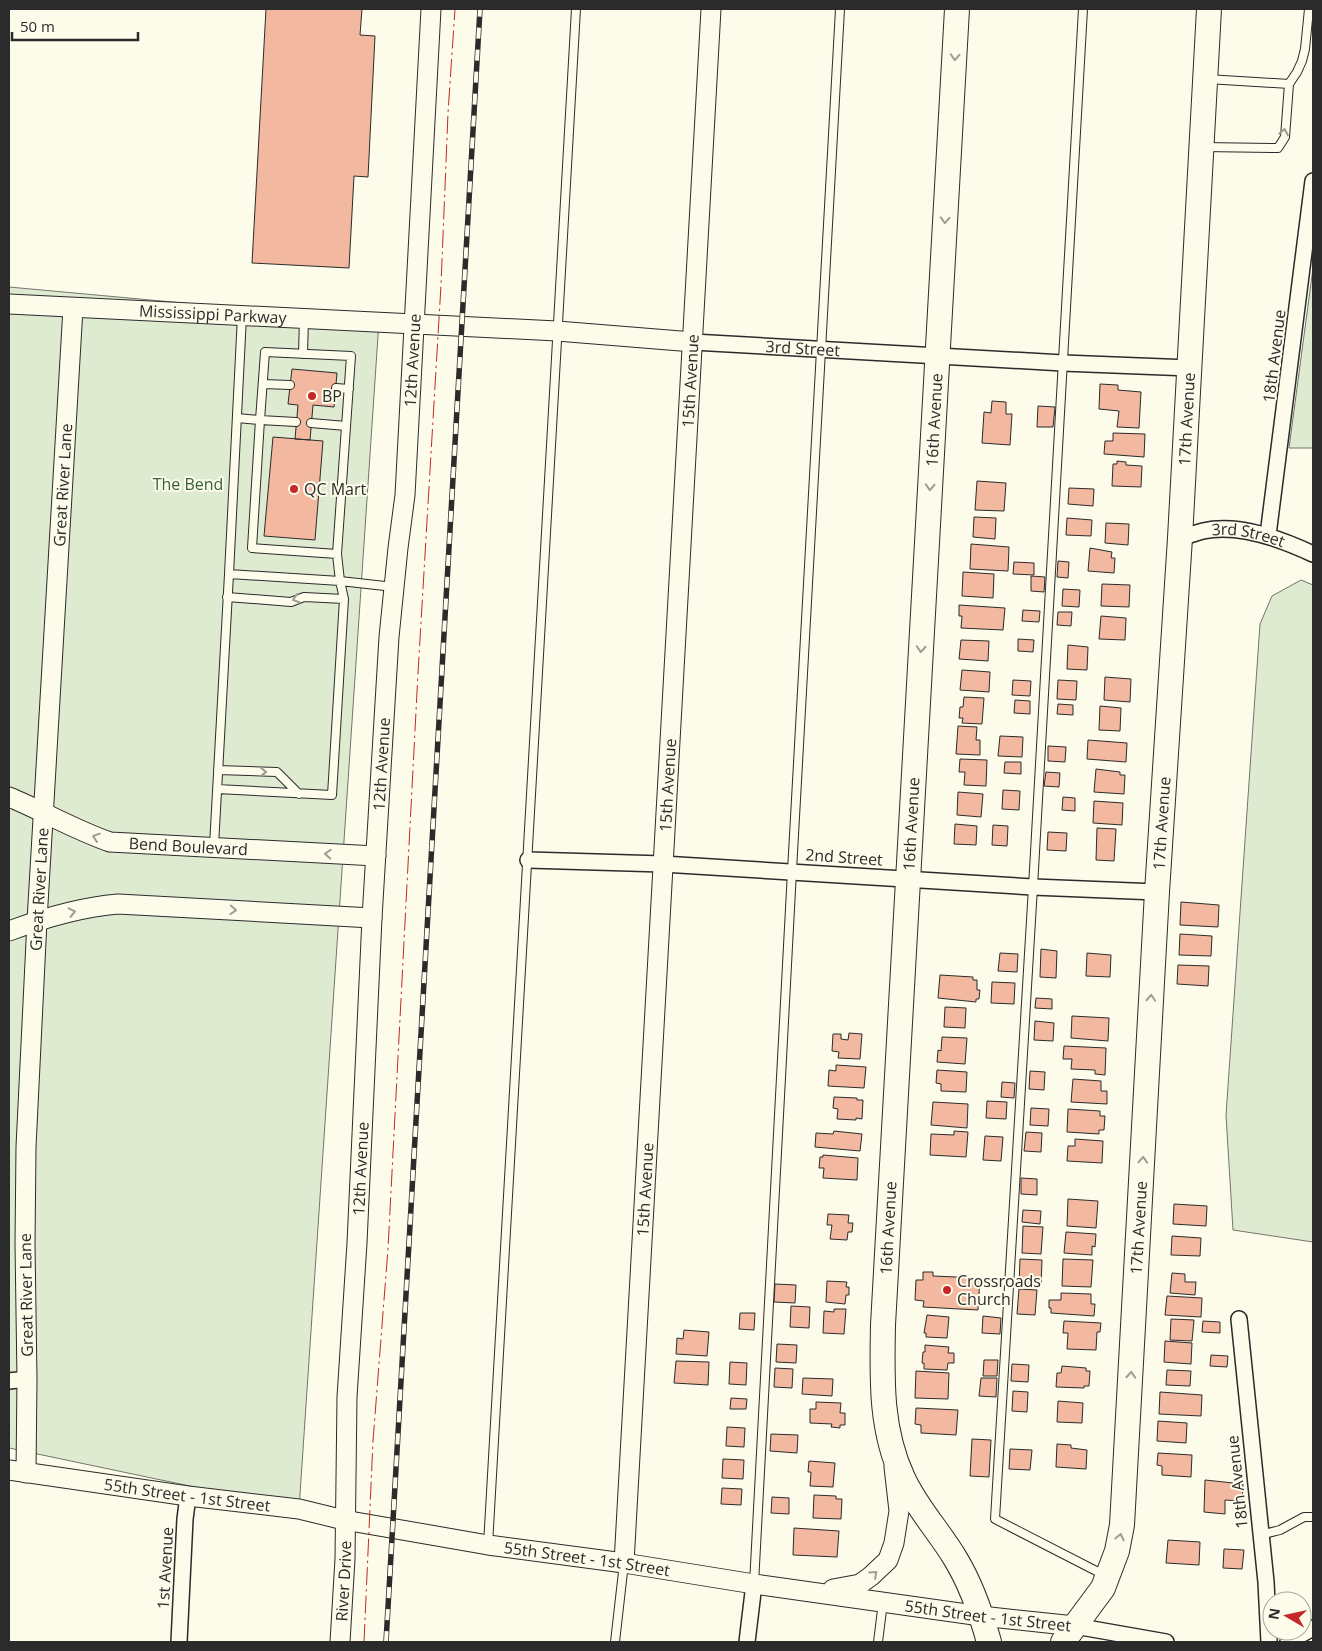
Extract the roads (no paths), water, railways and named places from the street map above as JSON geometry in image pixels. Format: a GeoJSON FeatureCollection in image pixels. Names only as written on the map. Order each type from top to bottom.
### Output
{"type":"FeatureCollection","features":[{"type":"Feature","properties":{"kind":"main road","name":"16th Avenue"},"geometry":{"type":"LineString","coordinates":[[957,9],[883,1325],[882,1390],[892,1449],[903,1479],[968,1580],[988,1642]]}},
{"type":"Feature","properties":{"kind":"main road","name":"17th Avenue"},"geometry":{"type":"LineString","coordinates":[[1069,1634],[1103,1588],[1116,1551],[1122,1525],[1157,892],[1190,368],[1209,9]]}},
{"type":"Feature","properties":{"kind":"street","name":"12th Avenue"},"geometry":{"type":"LineString","coordinates":[[344,1520],[347,1397],[357,1243],[372,918],[389,637],[405,495],[431,9]]}},
{"type":"Feature","properties":{"kind":"street","name":"15th Avenue"},"geometry":{"type":"LineString","coordinates":[[624,1563],[711,9]]}},
{"type":"Feature","properties":{"kind":"street","name":"18th Avenue"},"geometry":{"type":"LineString","coordinates":[[1268,535],[1313,181]]}},
{"type":"Feature","properties":{"kind":"street","name":"Mississippi Parkway"},"geometry":{"type":"LineString","coordinates":[[9,304],[415,324]]}},
{"type":"Feature","properties":{"kind":"street","name":"Great River Lane"},"geometry":{"type":"LineString","coordinates":[[17,1471],[18,1380],[25,1244],[26,1147],[37,921],[73,308]]}},
{"type":"Feature","properties":{"kind":"street","name":"3rd Street"},"geometry":{"type":"LineString","coordinates":[[415,324],[557,331],[693,342],[1063,363],[1190,368]]}},
{"type":"Feature","properties":{"kind":"street","name":"3rd Street"},"geometry":{"type":"LineString","coordinates":[[1180,538],[1204,531],[1250,532],[1268,535],[1289,542],[1313,554]]}},
{"type":"Feature","properties":{"kind":"street","name":"Bend Boulevard"},"geometry":{"type":"LineString","coordinates":[[9,797],[87,834],[110,842],[376,856]]}},
{"type":"Feature","properties":{"kind":"street","name":"2nd Street"},"geometry":{"type":"LineString","coordinates":[[528,860],[663,864],[1034,887],[1157,892]]}},
{"type":"Feature","properties":{"kind":"street"},"geometry":{"type":"LineString","coordinates":[[9,931],[37,921],[102,905],[118,904],[372,918]]}},
{"type":"Feature","properties":{"kind":"street","name":"18th Avenue"},"geometry":{"type":"LineString","coordinates":[[1239,1319],[1266,1582],[1269,1642]]}},
{"type":"Feature","properties":{"kind":"street"},"geometry":{"type":"LineString","coordinates":[[812,1592],[860,1584],[888,1560],[894,1543],[899,1511],[892,1449]]}},
{"type":"Feature","properties":{"kind":"street","name":"55th Street - 1st Street"},"geometry":{"type":"LineString","coordinates":[[17,1471],[188,1496],[302,1510],[344,1520],[488,1545],[624,1563],[754,1584],[981,1616],[1069,1634],[1166,1642]]}},
{"type":"Feature","properties":{"kind":"street","name":"1st Avenue"},"geometry":{"type":"LineString","coordinates":[[179,1642],[185,1519],[188,1496]]}},
{"type":"Feature","properties":{"kind":"street","name":"River Drive"},"geometry":{"type":"LineString","coordinates":[[340,1642],[345,1559],[344,1520]]}},
{"type":"Feature","properties":{"kind":"street"},"geometry":{"type":"LineString","coordinates":[[747,1642],[754,1584]]}},
{"type":"Feature","properties":{"kind":"street"},"geometry":{"type":"LineString","coordinates":[[1288,1642],[1313,1628]]}},
{"type":"Feature","properties":{"kind":"lane"},"geometry":{"type":"LineString","coordinates":[[488,1545],[576,9]]}},
{"type":"Feature","properties":{"kind":"lane"},"geometry":{"type":"LineString","coordinates":[[754,1584],[840,9]]}},
{"type":"Feature","properties":{"kind":"lane"},"geometry":{"type":"LineString","coordinates":[[1083,9],[1034,887],[995,1519],[1107,1577]]}},
{"type":"Feature","properties":{"kind":"lane"},"geometry":{"type":"LineString","coordinates":[[1202,148],[1278,148],[1285,137],[1288,84],[1302,61],[1309,9]]}},
{"type":"Feature","properties":{"kind":"lane"},"geometry":{"type":"LineString","coordinates":[[1206,79],[1288,84]]}},
{"type":"Feature","properties":{"kind":"lane"},"geometry":{"type":"LineString","coordinates":[[214,848],[242,315]]}},
{"type":"Feature","properties":{"kind":"lane"},"geometry":{"type":"LineString","coordinates":[[303,354],[304,318]]}},
{"type":"Feature","properties":{"kind":"lane"},"geometry":{"type":"LineString","coordinates":[[217,790],[332,795],[344,599],[337,554],[351,356],[265,352],[252,548],[337,554]]}},
{"type":"Feature","properties":{"kind":"lane"},"geometry":{"type":"LineString","coordinates":[[263,384],[290,385]]}},
{"type":"Feature","properties":{"kind":"lane"},"geometry":{"type":"LineString","coordinates":[[336,388],[348,389]]}},
{"type":"Feature","properties":{"kind":"lane"},"geometry":{"type":"LineString","coordinates":[[237,418],[296,422]]}},
{"type":"Feature","properties":{"kind":"lane"},"geometry":{"type":"LineString","coordinates":[[311,423],[346,426]]}},
{"type":"Feature","properties":{"kind":"lane"},"geometry":{"type":"LineString","coordinates":[[229,574],[340,581],[394,587]]}},
{"type":"Feature","properties":{"kind":"lane"},"geometry":{"type":"LineString","coordinates":[[227,597],[291,602],[304,597],[344,599]]}},
{"type":"Feature","properties":{"kind":"lane"},"geometry":{"type":"LineString","coordinates":[[218,770],[277,772],[299,794]]}},
{"type":"Feature","properties":{"kind":"lane"},"geometry":{"type":"LineString","coordinates":[[1260,1535],[1280,1530],[1304,1517],[1313,1517]]}},
{"type":"Feature","properties":{"kind":"lane"},"geometry":{"type":"LineString","coordinates":[[615,1642],[624,1563]]}},
{"type":"Feature","properties":{"kind":"lane"},"geometry":{"type":"LineString","coordinates":[[878,1642],[883,1602]]}},
{"type":"Feature","properties":{"kind":"railway"},"geometry":{"type":"LineString","coordinates":[[386,1642],[480,9]]}},
{"type":"Feature","properties":{"kind":"place","name":"BP"},"geometry":{"type":"Point","coordinates":[312,396]}},
{"type":"Feature","properties":{"kind":"place","name":"QC Mart"},"geometry":{"type":"Point","coordinates":[294,489]}},
{"type":"Feature","properties":{"kind":"place","name":"Crossroads Church"},"geometry":{"type":"Point","coordinates":[947,1290]}},
{"type":"Feature","properties":{"kind":"park label","name":"The Bend"},"geometry":{"type":"Point","coordinates":[188,484]}}]}
